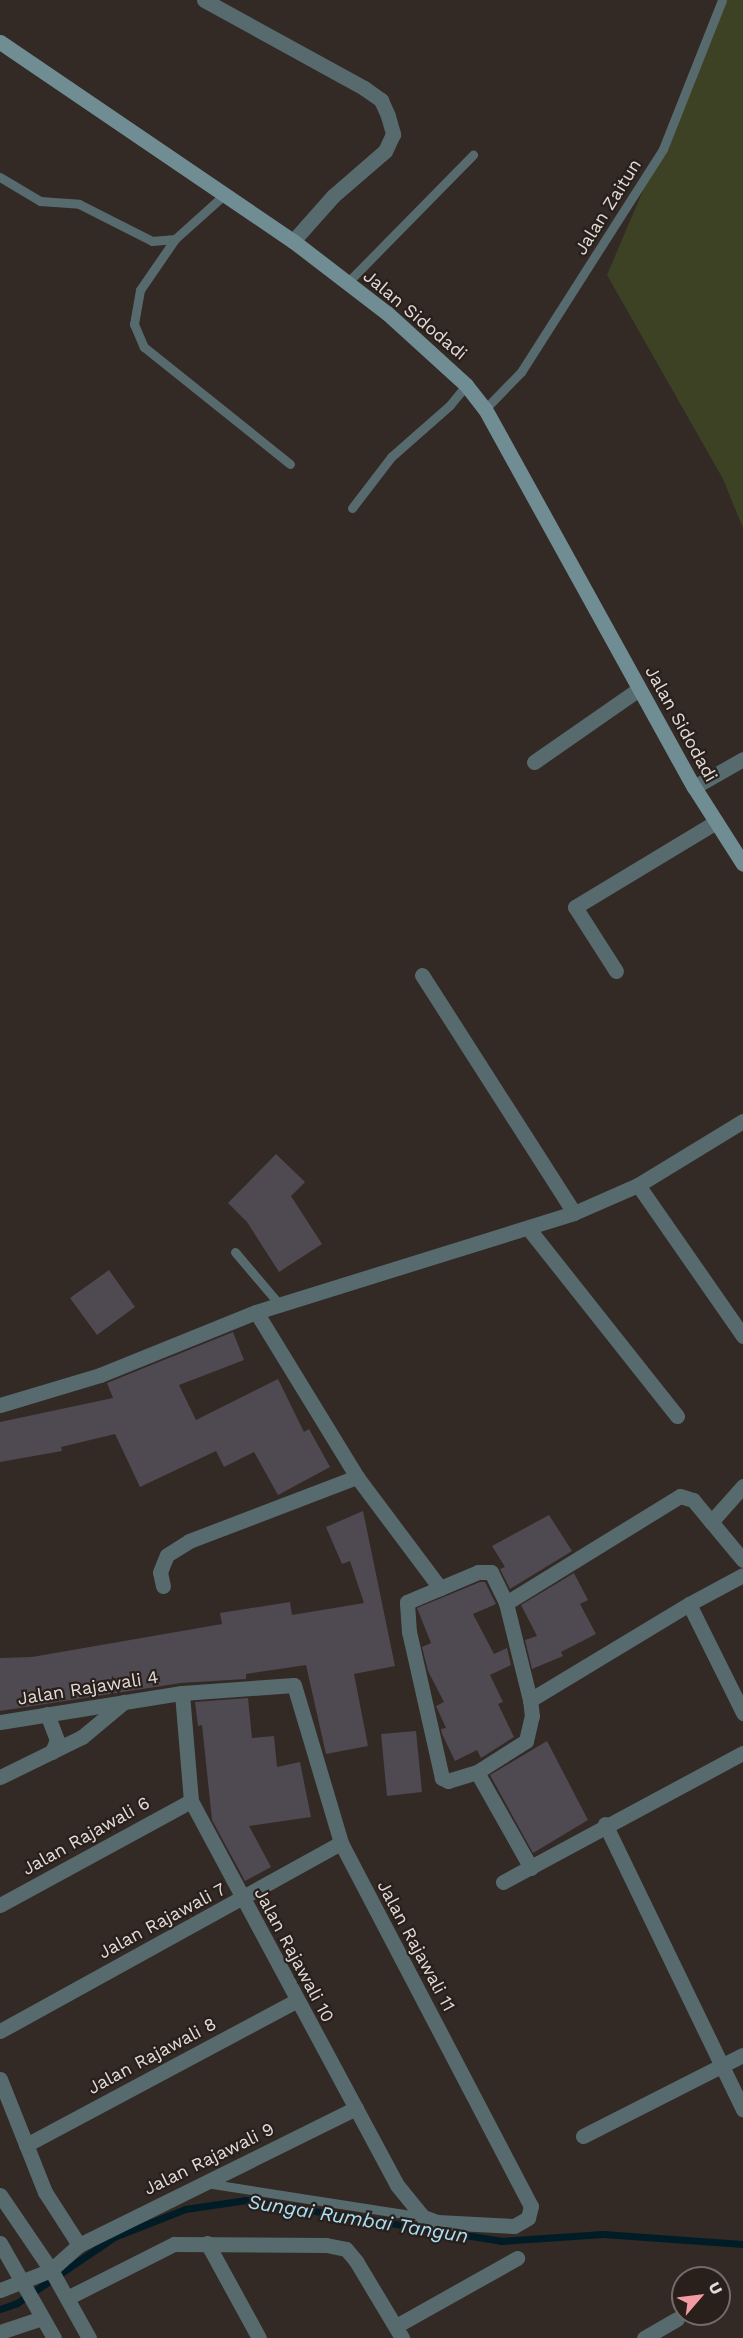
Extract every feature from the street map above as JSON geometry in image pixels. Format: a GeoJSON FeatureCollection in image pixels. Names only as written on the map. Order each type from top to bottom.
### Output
{"type":"FeatureCollection","features":[{"type":"Feature","properties":{"kind":"street"},"geometry":{"type":"LineString","coordinates":[[204,0],[363,88],[381,100],[388,116],[393,134],[385,151],[333,196],[292,242]]}},
{"type":"Feature","properties":{"kind":"street","name":"Jalan Sidodadi"},"geometry":{"type":"LineString","coordinates":[[0,42],[292,242],[435,354],[466,385],[486,410],[694,787],[743,864]]}},
{"type":"Feature","properties":{"kind":"street"},"geometry":{"type":"LineString","coordinates":[[534,762],[639,689]]}},
{"type":"Feature","properties":{"kind":"street"},"geometry":{"type":"LineString","coordinates":[[694,787],[743,759]]}},
{"type":"Feature","properties":{"kind":"street"},"geometry":{"type":"LineString","coordinates":[[616,971],[575,907],[716,822]]}},
{"type":"Feature","properties":{"kind":"street"},"geometry":{"type":"LineString","coordinates":[[422,975],[574,1213]]}},
{"type":"Feature","properties":{"kind":"street"},"geometry":{"type":"LineString","coordinates":[[0,1406],[100,1375],[256,1312],[574,1213],[638,1185],[743,1121]]}},
{"type":"Feature","properties":{"kind":"street"},"geometry":{"type":"LineString","coordinates":[[638,1185],[743,1336]]}},
{"type":"Feature","properties":{"kind":"street"},"geometry":{"type":"LineString","coordinates":[[528,1228],[677,1416]]}},
{"type":"Feature","properties":{"kind":"street"},"geometry":{"type":"LineString","coordinates":[[256,1312],[357,1476],[440,1588]]}},
{"type":"Feature","properties":{"kind":"street"},"geometry":{"type":"LineString","coordinates":[[163,1586],[160,1572],[167,1555],[189,1541],[357,1476]]}},
{"type":"Feature","properties":{"kind":"street"},"geometry":{"type":"LineString","coordinates":[[711,1522],[743,1486]]}},
{"type":"Feature","properties":{"kind":"street"},"geometry":{"type":"LineString","coordinates":[[506,1603],[680,1496],[693,1500],[743,1560]]}},
{"type":"Feature","properties":{"kind":"street"},"geometry":{"type":"LineString","coordinates":[[484,1570],[491,1572],[506,1603],[532,1716],[526,1741],[477,1772],[448,1781],[442,1778],[409,1632],[407,1602],[440,1588],[484,1570]]}},
{"type":"Feature","properties":{"kind":"street"},"geometry":{"type":"LineString","coordinates":[[530,1700],[689,1604],[743,1575]]}},
{"type":"Feature","properties":{"kind":"street"},"geometry":{"type":"LineString","coordinates":[[689,1604],[743,1713]]}},
{"type":"Feature","properties":{"kind":"street","name":"Jalan Rajawali 11"},"geometry":{"type":"LineString","coordinates":[[182,1693],[294,1685],[341,1843],[531,2206],[528,2218],[514,2226],[437,2222],[423,2217]]}},
{"type":"Feature","properties":{"kind":"street","name":"Jalan Rajawali 4"},"geometry":{"type":"LineString","coordinates":[[0,1722],[182,1693]]}},
{"type":"Feature","properties":{"kind":"street","name":"Jalan Rajawali 10"},"geometry":{"type":"LineString","coordinates":[[182,1693],[191,1801],[396,2185],[423,2217]]}},
{"type":"Feature","properties":{"kind":"street"},"geometry":{"type":"LineString","coordinates":[[0,1777],[82,1737],[124,1702]]}},
{"type":"Feature","properties":{"kind":"street"},"geometry":{"type":"LineString","coordinates":[[48,1714],[57,1740],[52,1752]]}},
{"type":"Feature","properties":{"kind":"street"},"geometry":{"type":"LineString","coordinates":[[503,1882],[605,1824],[741,1759]]}},
{"type":"Feature","properties":{"kind":"street"},"geometry":{"type":"LineString","coordinates":[[477,1772],[531,1868]]}},
{"type":"Feature","properties":{"kind":"street","name":"Jalan Rajawali 6"},"geometry":{"type":"LineString","coordinates":[[0,1905],[191,1801]]}},
{"type":"Feature","properties":{"kind":"street"},"geometry":{"type":"LineString","coordinates":[[605,1824],[743,2109]]}},
{"type":"Feature","properties":{"kind":"street","name":"Jalan Rajawali 7"},"geometry":{"type":"LineString","coordinates":[[0,2031],[243,1900],[341,1843]]}},
{"type":"Feature","properties":{"kind":"street","name":"Jalan Rajawali 8"},"geometry":{"type":"LineString","coordinates":[[26,2145],[296,2001]]}},
{"type":"Feature","properties":{"kind":"street"},"geometry":{"type":"LineString","coordinates":[[583,2136],[743,2055]]}},
{"type":"Feature","properties":{"kind":"street"},"geometry":{"type":"LineString","coordinates":[[0,2079],[45,2192],[79,2245]]}},
{"type":"Feature","properties":{"kind":"street","name":"Jalan Rajawali 9"},"geometry":{"type":"LineString","coordinates":[[0,2290],[23,2284],[51,2270],[79,2245],[356,2108]]}},
{"type":"Feature","properties":{"kind":"street"},"geometry":{"type":"LineString","coordinates":[[0,2195],[51,2270],[89,2338]]}},
{"type":"Feature","properties":{"kind":"street"},"geometry":{"type":"LineString","coordinates":[[0,2243],[54,2338]]}},
{"type":"Feature","properties":{"kind":"street"},"geometry":{"type":"LineString","coordinates":[[64,2294],[174,2244],[207,2243],[346,2249],[399,2332],[517,2258]]}},
{"type":"Feature","properties":{"kind":"street"},"geometry":{"type":"LineString","coordinates":[[207,2243],[259,2338]]}},
{"type":"Feature","properties":{"kind":"street"},"geometry":{"type":"LineString","coordinates":[[0,2332],[39,2312]]}},
{"type":"Feature","properties":{"kind":"street"},"geometry":{"type":"LineString","coordinates":[[644,2338],[671,2322]]}},
{"type":"Feature","properties":{"kind":"lane","name":"Jalan Zaitun"},"geometry":{"type":"LineString","coordinates":[[486,410],[521,372],[663,149],[722,0]]}},
{"type":"Feature","properties":{"kind":"lane"},"geometry":{"type":"LineString","coordinates":[[347,283],[472,155]]}},
{"type":"Feature","properties":{"kind":"lane"},"geometry":{"type":"LineString","coordinates":[[0,177],[40,201],[79,204],[152,241],[175,239]]}},
{"type":"Feature","properties":{"kind":"lane"},"geometry":{"type":"LineString","coordinates":[[224,195],[175,239],[140,291],[135,324],[144,347],[290,465]]}},
{"type":"Feature","properties":{"kind":"lane"},"geometry":{"type":"LineString","coordinates":[[352,508],[391,457],[450,405],[466,385]]}},
{"type":"Feature","properties":{"kind":"lane"},"geometry":{"type":"LineString","coordinates":[[235,1252],[280,1305]]}},
{"type":"Feature","properties":{"kind":"lane"},"geometry":{"type":"LineString","coordinates":[[205,2183],[423,2217]]}},
{"type":"Feature","properties":{"kind":"green space"},"geometry":{"type":"Polygon","coordinates":[[[724,0],[743,0],[743,528],[723,479],[607,275],[724,0]]]}},
{"type":"Feature","properties":{"kind":"building"},"geometry":{"type":"Polygon","coordinates":[[[276,1154],[305,1182],[291,1196],[322,1244],[279,1272],[247,1222],[228,1203],[276,1154]]]}},
{"type":"Feature","properties":{"kind":"building"},"geometry":{"type":"Polygon","coordinates":[[[109,1270],[135,1307],[97,1335],[70,1298],[109,1270]]]}},
{"type":"Feature","properties":{"kind":"building"},"geometry":{"type":"Polygon","coordinates":[[[233,1332],[244,1360],[179,1385],[196,1420],[278,1379],[304,1432],[309,1429],[330,1467],[278,1495],[254,1452],[224,1467],[216,1451],[140,1487],[115,1434],[61,1447],[62,1451],[0,1462],[0,1422],[113,1398],[107,1383],[233,1332]]]}},
{"type":"Feature","properties":{"kind":"building"},"geometry":{"type":"Polygon","coordinates":[[[363,1511],[395,1666],[354,1674],[368,1746],[326,1754],[306,1665],[246,1674],[246,1679],[181,1683],[0,1711],[0,1658],[32,1657],[222,1624],[220,1613],[290,1602],[292,1615],[364,1603],[350,1561],[342,1564],[326,1527],[363,1511]]]}},
{"type":"Feature","properties":{"kind":"building"},"geometry":{"type":"Polygon","coordinates":[[[549,1515],[572,1551],[510,1589],[500,1569],[505,1567],[492,1546],[549,1515]]]}},
{"type":"Feature","properties":{"kind":"building"},"geometry":{"type":"Polygon","coordinates":[[[574,1573],[588,1600],[580,1604],[596,1634],[561,1652],[563,1656],[532,1669],[525,1640],[537,1636],[521,1605],[574,1573]]]}},
{"type":"Feature","properties":{"kind":"building"},"geometry":{"type":"Polygon","coordinates":[[[485,1582],[496,1604],[473,1614],[494,1654],[507,1648],[511,1665],[490,1675],[503,1702],[498,1704],[514,1737],[481,1758],[477,1750],[455,1761],[442,1734],[441,1729],[446,1728],[436,1706],[444,1702],[428,1671],[422,1647],[431,1643],[417,1608],[485,1582]]]}},
{"type":"Feature","properties":{"kind":"building"},"geometry":{"type":"Polygon","coordinates":[[[248,1698],[252,1738],[274,1736],[277,1767],[300,1762],[311,1817],[249,1826],[271,1867],[245,1881],[212,1820],[202,1725],[198,1726],[195,1702],[248,1698]]]}},
{"type":"Feature","properties":{"kind":"building"},"geometry":{"type":"Polygon","coordinates":[[[416,1731],[422,1792],[387,1796],[381,1734],[416,1731]]]}},
{"type":"Feature","properties":{"kind":"building"},"geometry":{"type":"Polygon","coordinates":[[[547,1741],[588,1820],[533,1853],[490,1775],[547,1741]]]}},
{"type":"Feature","properties":{"kind":"waterway","name":"Sungai Rumbai Tangun"},"geometry":{"type":"LineString","coordinates":[[0,2309],[17,2303],[114,2237],[185,2209],[246,2200],[501,2241],[603,2234],[743,2244]]}}]}
